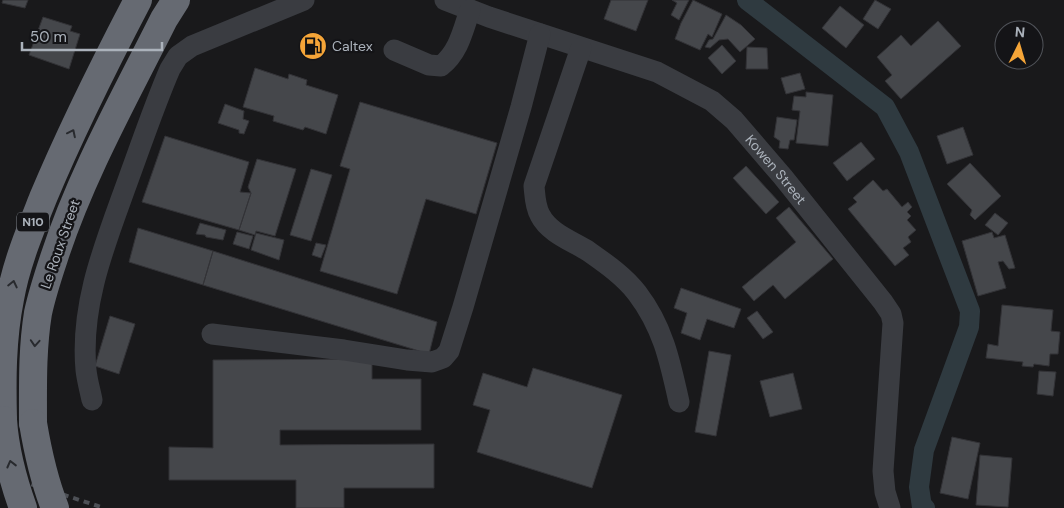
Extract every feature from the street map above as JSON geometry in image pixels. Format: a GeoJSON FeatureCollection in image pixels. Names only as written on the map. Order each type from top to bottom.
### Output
{"type":"FeatureCollection","features":[{"type":"Feature","properties":{"kind":"highway"},"geometry":{"type":"LineString","coordinates":[[118,39],[127,0]]}},
{"type":"Feature","properties":{"kind":"highway","name":"N10"},"geometry":{"type":"LineString","coordinates":[[23,508],[8,454],[3,420],[2,371],[6,322],[14,277],[30,230],[56,168],[138,0]]}},
{"type":"Feature","properties":{"kind":"highway","name":"Le Roux Street"},"geometry":{"type":"LineString","coordinates":[[54,508],[38,455],[33,423],[33,380],[37,320],[43,293],[60,238],[85,178],[164,20],[176,0]]}},
{"type":"Feature","properties":{"kind":"street"},"geometry":{"type":"LineString","coordinates":[[92,400],[86,372],[86,326],[96,271],[170,69],[178,56],[192,46],[304,0]]}},
{"type":"Feature","properties":{"kind":"street","name":"Kowen Street"},"geometry":{"type":"LineString","coordinates":[[445,0],[581,48],[657,72],[699,93],[721,108],[734,120],[783,176],[890,310],[893,323],[892,350],[883,471],[885,492],[890,508]]}},
{"type":"Feature","properties":{"kind":"street"},"geometry":{"type":"LineString","coordinates":[[394,50],[429,65],[441,66],[452,56],[470,10]]}},
{"type":"Feature","properties":{"kind":"street"},"geometry":{"type":"LineString","coordinates":[[212,334],[344,350],[407,360],[432,362],[443,358],[449,351],[463,307],[523,102],[540,34]]}},
{"type":"Feature","properties":{"kind":"street"},"geometry":{"type":"LineString","coordinates":[[581,48],[534,186],[536,206],[540,217],[552,230],[588,251],[612,268],[636,291],[652,314],[669,355],[679,402]]}},
{"type":"Feature","properties":{"kind":"building"},"geometry":{"type":"Polygon","coordinates":[[[3,0],[28,0],[25,8],[2,3],[3,0]]]}},
{"type":"Feature","properties":{"kind":"building"},"geometry":{"type":"Polygon","coordinates":[[[611,0],[648,0],[636,31],[604,19],[611,0]]]}},
{"type":"Feature","properties":{"kind":"building"},"geometry":{"type":"Polygon","coordinates":[[[672,0],[689,0],[679,20],[671,15],[677,3],[672,0]]]}},
{"type":"Feature","properties":{"kind":"building"},"geometry":{"type":"Polygon","coordinates":[[[693,0],[722,14],[712,37],[708,34],[700,50],[675,39],[693,0]]]}},
{"type":"Feature","properties":{"kind":"building"},"geometry":{"type":"Polygon","coordinates":[[[875,0],[891,9],[878,29],[863,19],[875,0]]]}},
{"type":"Feature","properties":{"kind":"building"},"geometry":{"type":"Polygon","coordinates":[[[840,6],[864,25],[846,48],[822,28],[840,6]]]}},
{"type":"Feature","properties":{"kind":"building"},"geometry":{"type":"Polygon","coordinates":[[[726,15],[741,25],[755,39],[740,52],[728,39],[719,40],[710,48],[705,47],[709,40],[713,39],[726,15]]]}},
{"type":"Feature","properties":{"kind":"building"},"geometry":{"type":"Polygon","coordinates":[[[43,17],[72,26],[70,31],[80,34],[69,69],[29,55],[43,17]]]}},
{"type":"Feature","properties":{"kind":"building"},"geometry":{"type":"Polygon","coordinates":[[[938,21],[961,46],[901,99],[885,81],[892,75],[877,57],[901,35],[911,46],[938,21]]]}},
{"type":"Feature","properties":{"kind":"building"},"geometry":{"type":"Polygon","coordinates":[[[722,45],[736,61],[722,74],[708,58],[722,45]]]}},
{"type":"Feature","properties":{"kind":"building"},"geometry":{"type":"Polygon","coordinates":[[[747,47],[767,48],[768,69],[746,69],[747,47]]]}},
{"type":"Feature","properties":{"kind":"building"},"geometry":{"type":"Polygon","coordinates":[[[255,68],[288,79],[289,74],[307,80],[306,85],[338,95],[326,134],[305,127],[303,130],[273,121],[274,116],[243,107],[255,68]]]}},
{"type":"Feature","properties":{"kind":"building"},"geometry":{"type":"Polygon","coordinates":[[[800,73],[805,89],[786,94],[781,78],[800,73]]]}},
{"type":"Feature","properties":{"kind":"building"},"geometry":{"type":"Polygon","coordinates":[[[806,92],[833,95],[828,146],[796,143],[800,111],[792,110],[794,96],[806,97],[806,92]]]}},
{"type":"Feature","properties":{"kind":"building"},"geometry":{"type":"Polygon","coordinates":[[[360,102],[497,143],[476,214],[426,199],[397,294],[320,271],[350,169],[340,166],[360,102]]]}},
{"type":"Feature","properties":{"kind":"building"},"geometry":{"type":"Polygon","coordinates":[[[225,104],[244,111],[243,119],[249,121],[244,134],[239,133],[239,130],[218,123],[225,104]]]}},
{"type":"Feature","properties":{"kind":"building"},"geometry":{"type":"Polygon","coordinates":[[[777,117],[797,120],[794,140],[790,140],[788,149],[779,148],[780,141],[774,137],[777,117]]]}},
{"type":"Feature","properties":{"kind":"building"},"geometry":{"type":"Polygon","coordinates":[[[963,127],[973,155],[947,164],[937,136],[963,127]]]}},
{"type":"Feature","properties":{"kind":"building"},"geometry":{"type":"Polygon","coordinates":[[[165,136],[249,162],[240,192],[251,193],[239,230],[142,202],[165,136]]]}},
{"type":"Feature","properties":{"kind":"building"},"geometry":{"type":"Polygon","coordinates":[[[861,142],[875,159],[847,181],[833,163],[861,142]]]}},
{"type":"Feature","properties":{"kind":"building"},"geometry":{"type":"Polygon","coordinates":[[[257,159],[296,169],[275,236],[256,231],[255,235],[239,230],[251,193],[248,187],[257,159]]]}},
{"type":"Feature","properties":{"kind":"building"},"geometry":{"type":"Polygon","coordinates":[[[970,163],[1001,196],[975,220],[970,215],[972,210],[947,184],[970,163]]]}},
{"type":"Feature","properties":{"kind":"building"},"geometry":{"type":"Polygon","coordinates":[[[746,166],[779,202],[766,214],[733,178],[746,166]]]}},
{"type":"Feature","properties":{"kind":"building"},"geometry":{"type":"Polygon","coordinates":[[[311,169],[332,175],[311,241],[290,235],[311,169]]]}},
{"type":"Feature","properties":{"kind":"building"},"geometry":{"type":"Polygon","coordinates":[[[873,180],[883,191],[887,189],[902,207],[908,202],[912,207],[907,212],[911,216],[907,220],[916,230],[908,237],[911,242],[903,248],[909,255],[895,266],[848,209],[857,202],[853,198],[873,180]]]}},
{"type":"Feature","properties":{"kind":"building"},"geometry":{"type":"Polygon","coordinates":[[[789,207],[833,259],[785,299],[773,285],[754,301],[742,287],[796,242],[776,218],[789,207]]]}},
{"type":"Feature","properties":{"kind":"building"},"geometry":{"type":"Polygon","coordinates":[[[995,213],[1008,223],[998,235],[985,225],[995,213]]]}},
{"type":"Feature","properties":{"kind":"building"},"geometry":{"type":"Polygon","coordinates":[[[200,223],[226,230],[223,240],[196,234],[200,223]]]}},
{"type":"Feature","properties":{"kind":"building"},"geometry":{"type":"Polygon","coordinates":[[[138,228],[213,251],[203,285],[129,262],[138,228]]]}},
{"type":"Feature","properties":{"kind":"building"},"geometry":{"type":"Polygon","coordinates":[[[237,232],[253,236],[249,249],[233,244],[237,232]]]}},
{"type":"Feature","properties":{"kind":"building"},"geometry":{"type":"Polygon","coordinates":[[[992,232],[994,238],[1005,235],[1015,268],[1009,269],[1003,261],[998,262],[1006,288],[978,296],[962,241],[992,232]]]}},
{"type":"Feature","properties":{"kind":"building"},"geometry":{"type":"Polygon","coordinates":[[[256,233],[284,240],[279,260],[251,250],[256,233]]]}},
{"type":"Feature","properties":{"kind":"building"},"geometry":{"type":"Polygon","coordinates":[[[316,243],[326,245],[321,258],[312,255],[316,243]]]}},
{"type":"Feature","properties":{"kind":"building"},"geometry":{"type":"Polygon","coordinates":[[[213,251],[437,322],[429,354],[203,285],[213,251]]]}},
{"type":"Feature","properties":{"kind":"building"},"geometry":{"type":"Polygon","coordinates":[[[681,288],[741,309],[734,328],[707,319],[700,340],[681,333],[687,313],[674,308],[681,288]]]}},
{"type":"Feature","properties":{"kind":"building"},"geometry":{"type":"Polygon","coordinates":[[[1002,305],[1053,310],[1051,331],[1060,332],[1058,354],[1050,354],[1049,366],[1034,364],[1033,367],[1022,366],[1023,362],[986,358],[988,344],[998,346],[1002,305]]]}},
{"type":"Feature","properties":{"kind":"building"},"geometry":{"type":"Polygon","coordinates":[[[757,311],[773,332],[763,339],[747,318],[757,311]]]}},
{"type":"Feature","properties":{"kind":"building"},"geometry":{"type":"Polygon","coordinates":[[[110,316],[135,324],[119,374],[95,366],[110,316]]]}},
{"type":"Feature","properties":{"kind":"building"},"geometry":{"type":"Polygon","coordinates":[[[709,351],[731,355],[716,436],[695,432],[709,351]]]}},
{"type":"Feature","properties":{"kind":"building"},"geometry":{"type":"Polygon","coordinates":[[[372,359],[372,379],[421,379],[421,430],[280,430],[280,445],[434,444],[434,488],[344,488],[344,508],[296,508],[296,480],[169,480],[169,447],[213,448],[213,360],[372,359]]]}},
{"type":"Feature","properties":{"kind":"building"},"geometry":{"type":"Polygon","coordinates":[[[533,368],[622,395],[592,488],[477,452],[490,410],[473,405],[483,373],[527,387],[533,368]]]}},
{"type":"Feature","properties":{"kind":"building"},"geometry":{"type":"Polygon","coordinates":[[[1039,371],[1056,372],[1053,396],[1037,394],[1039,371]]]}},
{"type":"Feature","properties":{"kind":"building"},"geometry":{"type":"Polygon","coordinates":[[[793,373],[802,409],[770,417],[760,381],[793,373]]]}},
{"type":"Feature","properties":{"kind":"building"},"geometry":{"type":"Polygon","coordinates":[[[952,437],[980,443],[968,499],[940,493],[952,437]]]}},
{"type":"Feature","properties":{"kind":"building"},"geometry":{"type":"Polygon","coordinates":[[[980,455],[1012,458],[1008,507],[976,505],[980,455]]]}},
{"type":"Feature","properties":{"kind":"waterway"},"geometry":{"type":"LineString","coordinates":[[747,0],[885,107],[909,152],[970,311],[969,327],[924,450],[919,487],[922,507],[925,508]]}},
{"type":"Feature","properties":{"kind":"railway"},"geometry":{"type":"LineString","coordinates":[[0,474],[104,508]]}},
{"type":"Feature","properties":{"kind":"place","name":"Caltex"},"geometry":{"type":"Point","coordinates":[313,46]}}]}
